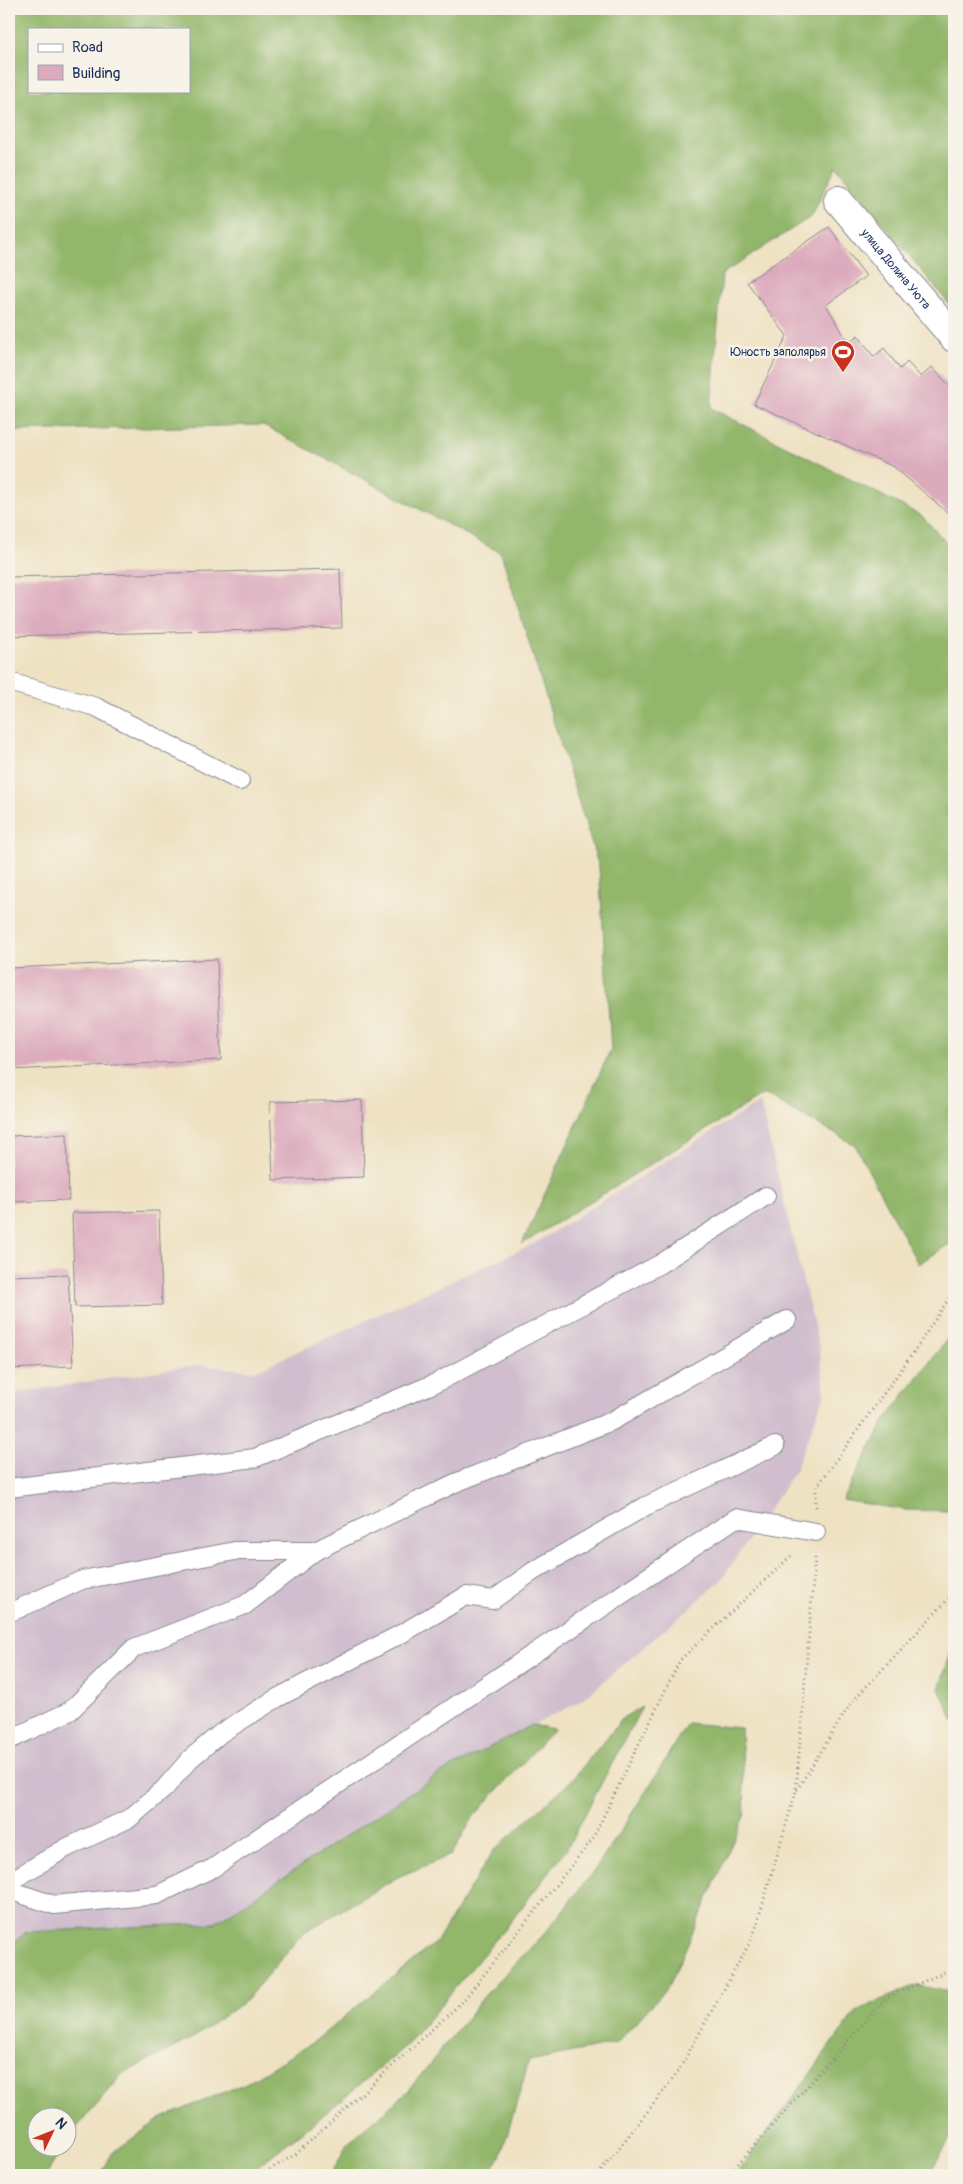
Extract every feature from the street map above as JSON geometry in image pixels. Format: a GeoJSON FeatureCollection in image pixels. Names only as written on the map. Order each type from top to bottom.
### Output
{"type":"FeatureCollection","features":[{"type":"Feature","properties":{"kind":"street","name":"улица Долина Уюта"},"geometry":{"type":"LineString","coordinates":[[838,200],[954,338]]}},
{"type":"Feature","properties":{"kind":"lane"},"geometry":{"type":"LineString","coordinates":[[9,682],[96,708],[240,781]]}},
{"type":"Feature","properties":{"kind":"lane"},"geometry":{"type":"LineString","coordinates":[[9,1488],[255,1458],[438,1382],[660,1264],[766,1196]]}},
{"type":"Feature","properties":{"kind":"lane"},"geometry":{"type":"LineString","coordinates":[[9,1740],[70,1711],[134,1648],[245,1605],[315,1551],[455,1483],[612,1421],[787,1320]]}},
{"type":"Feature","properties":{"kind":"lane"},"geometry":{"type":"LineString","coordinates":[[9,1882],[66,1848],[130,1818],[164,1789],[190,1759],[221,1733],[277,1698],[401,1634],[466,1596],[493,1600],[532,1572],[646,1506],[776,1446]]}},
{"type":"Feature","properties":{"kind":"lane"},"geometry":{"type":"LineString","coordinates":[[9,1890],[54,1905],[157,1895],[213,1868],[736,1518],[816,1532]]}},
{"type":"Feature","properties":{"kind":"lane"},"geometry":{"type":"LineString","coordinates":[[9,1612],[82,1580],[235,1551],[315,1551]]}},
{"type":"Feature","properties":{"kind":"path"},"geometry":{"type":"LineString","coordinates":[[261,2175],[296,2154],[462,2002],[592,1840],[680,1660],[816,1532]]}},
{"type":"Feature","properties":{"kind":"path"},"geometry":{"type":"LineString","coordinates":[[598,2175],[676,2075],[753,1937],[796,1791],[851,1703],[954,1593]]}},
{"type":"Feature","properties":{"kind":"path"},"geometry":{"type":"LineString","coordinates":[[728,2175],[886,1998],[954,1968]]}},
{"type":"Feature","properties":{"kind":"shaded area"},"geometry":{"type":"Polygon","coordinates":[[[760,1102],[820,1351],[825,1394],[795,1471],[719,1583],[582,1700],[439,1774],[215,1923],[26,1932],[9,1947],[9,1394],[198,1365],[255,1371],[535,1243],[760,1102]]]}},
{"type":"Feature","properties":{"kind":"green space"},"geometry":{"type":"Polygon","coordinates":[[[9,9],[954,9],[954,310],[836,166],[812,216],[722,274],[711,408],[922,516],[954,551],[954,1241],[918,1264],[855,1145],[764,1094],[522,1244],[611,1049],[599,867],[501,553],[263,425],[9,431],[9,9]]]}},
{"type":"Feature","properties":{"kind":"green space"},"geometry":{"type":"Polygon","coordinates":[[[954,1330],[954,1511],[906,1510],[842,1500],[886,1419],[954,1330]]]}},
{"type":"Feature","properties":{"kind":"green space"},"geometry":{"type":"Polygon","coordinates":[[[954,1643],[954,1721],[939,1689],[954,1643]]]}},
{"type":"Feature","properties":{"kind":"green space"},"geometry":{"type":"Polygon","coordinates":[[[642,1707],[566,1850],[512,1920],[407,2045],[316,2121],[250,2172],[243,2175],[99,2175],[112,2153],[160,2119],[246,2083],[315,2041],[437,1941],[494,1850],[571,1781],[624,1717],[642,1707]]]}},
{"type":"Feature","properties":{"kind":"green space"},"geometry":{"type":"Polygon","coordinates":[[[687,1723],[741,1728],[745,1814],[669,1986],[617,2043],[529,2061],[500,2158],[487,2175],[331,2175],[347,2144],[408,2091],[486,1994],[546,1932],[599,1864],[652,1782],[687,1723]]]}},
{"type":"Feature","properties":{"kind":"green space"},"geometry":{"type":"Polygon","coordinates":[[[532,1725],[554,1729],[474,1816],[451,1855],[398,1877],[303,1933],[246,2000],[196,2036],[122,2074],[78,2126],[78,2106],[28,2106],[28,2156],[56,2156],[47,2175],[9,2175],[9,1947],[26,1932],[215,1923],[439,1774],[532,1725]]]}},
{"type":"Feature","properties":{"kind":"green space"},"geometry":{"type":"Polygon","coordinates":[[[916,1985],[954,1993],[954,2129],[949,2141],[928,2175],[736,2175],[856,2011],[916,1985]]]}},
{"type":"Feature","properties":{"kind":"building","name":"Юность заполярья"},"geometry":{"type":"Polygon","coordinates":[[[829,227],[866,276],[826,305],[849,343],[858,335],[874,357],[884,348],[900,369],[907,362],[921,377],[932,367],[954,391],[954,518],[894,467],[754,404],[787,336],[747,282],[829,227]]]}},
{"type":"Feature","properties":{"kind":"building"},"geometry":{"type":"Polygon","coordinates":[[[340,569],[342,628],[9,636],[9,577],[340,569]]]}},
{"type":"Feature","properties":{"kind":"building"},"geometry":{"type":"Polygon","coordinates":[[[217,959],[221,1060],[9,1070],[9,968],[217,959]]]}},
{"type":"Feature","properties":{"kind":"building"},"geometry":{"type":"Polygon","coordinates":[[[362,1100],[364,1177],[273,1180],[270,1102],[362,1100]]]}},
{"type":"Feature","properties":{"kind":"building"},"geometry":{"type":"Polygon","coordinates":[[[67,1134],[69,1200],[9,1202],[9,1136],[67,1134]]]}},
{"type":"Feature","properties":{"kind":"building"},"geometry":{"type":"Polygon","coordinates":[[[159,1211],[162,1305],[75,1307],[72,1213],[159,1211]]]}},
{"type":"Feature","properties":{"kind":"building"},"geometry":{"type":"Polygon","coordinates":[[[68,1274],[73,1366],[9,1369],[9,1276],[68,1274]]]}},
{"type":"Feature","properties":{"kind":"place","name":"Юность заполярья"},"geometry":{"type":"Point","coordinates":[843,373]}}]}
